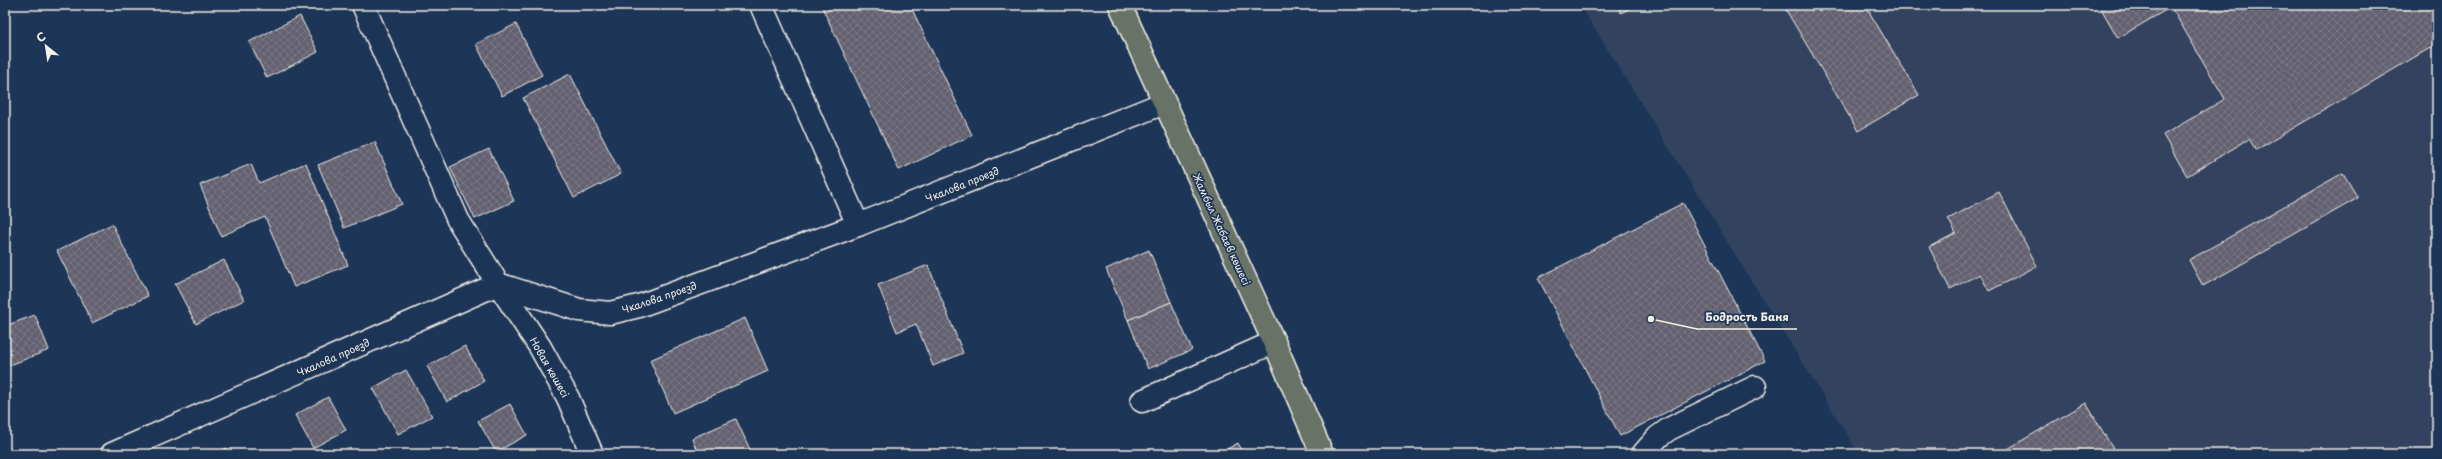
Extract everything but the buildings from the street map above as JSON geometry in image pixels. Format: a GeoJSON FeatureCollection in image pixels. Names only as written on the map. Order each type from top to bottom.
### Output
{"type":"FeatureCollection","features":[{"type":"Feature","properties":{"kind":"main road","name":"Жамбыл Жабаев көшесі"},"geometry":{"type":"LineString","coordinates":[[1120,5],[1274,342],[1322,454]]}},
{"type":"Feature","properties":{"kind":"street","name":"Новая көшесі"},"geometry":{"type":"LineString","coordinates":[[364,5],[458,220],[540,347],[568,398],[592,454]]}},
{"type":"Feature","properties":{"kind":"street"},"geometry":{"type":"LineString","coordinates":[[761,5],[858,225]]}},
{"type":"Feature","properties":{"kind":"street","name":"Чкалова проезд"},"geometry":{"type":"LineString","coordinates":[[112,454],[498,284],[580,310],[610,314],[638,306],[858,225],[1164,103]]}},
{"type":"Feature","properties":{"kind":"street"},"geometry":{"type":"LineString","coordinates":[[1142,401],[1274,342]]}},
{"type":"Feature","properties":{"kind":"street"},"geometry":{"type":"LineString","coordinates":[[1643,454],[1658,437],[1669,429],[1756,387]]}},
{"type":"Feature","properties":{"kind":"shaded area"},"geometry":{"type":"Polygon","coordinates":[[[1580,5],[2437,5],[2437,454],[1859,454],[1580,5]]]}},
{"type":"Feature","properties":{"kind":"place","name":"Бодрость Баня"},"geometry":{"type":"Point","coordinates":[1651,319]}}]}
